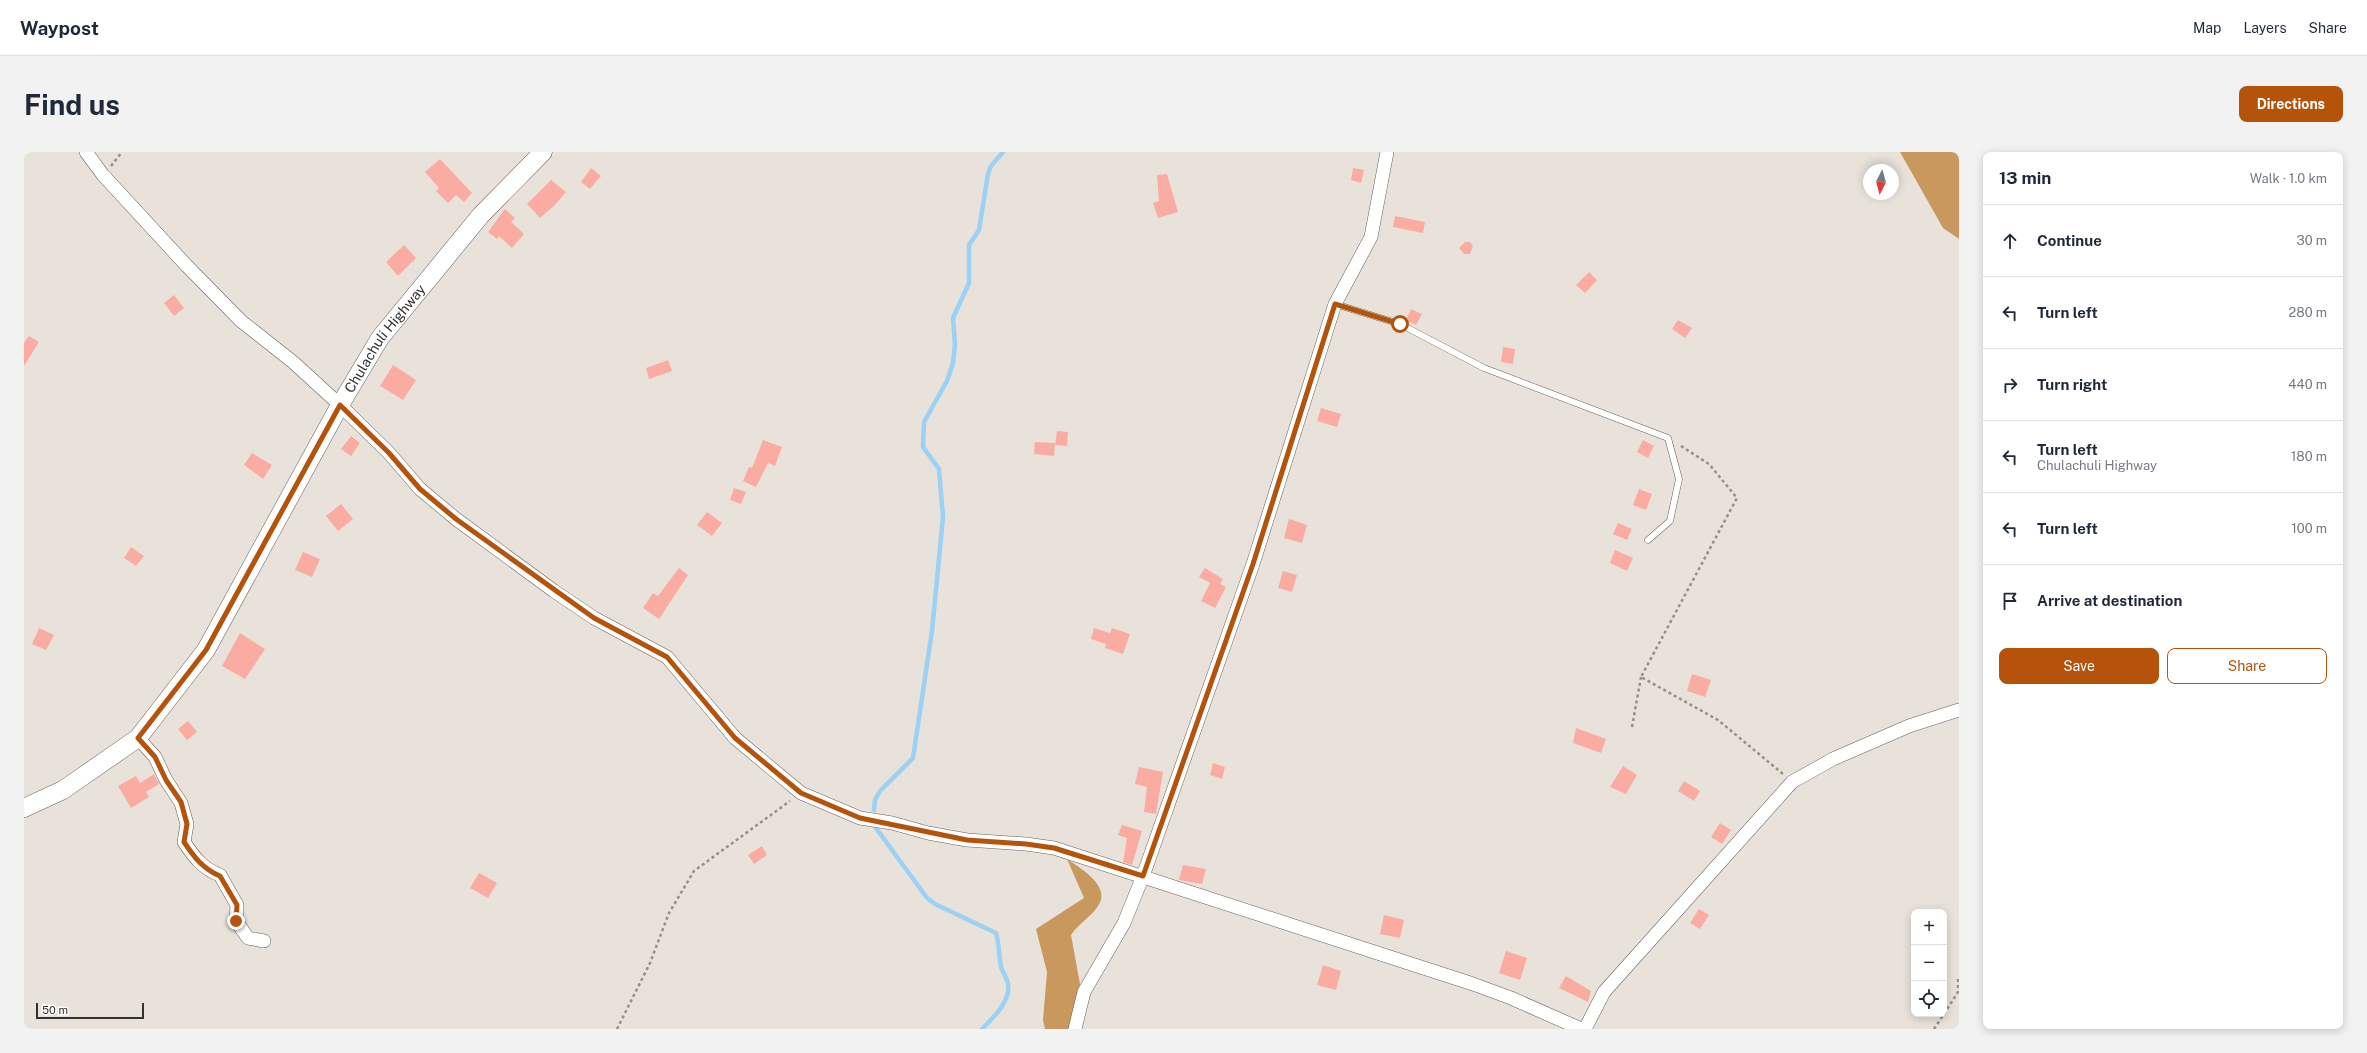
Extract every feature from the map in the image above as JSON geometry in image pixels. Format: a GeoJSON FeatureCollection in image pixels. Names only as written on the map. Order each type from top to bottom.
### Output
{"type":"FeatureCollection","features":[{"type":"Feature","properties":{"kind":"street"},"geometry":{"type":"LineString","coordinates":[[86,152],[108,181],[230,310],[340,405],[389,453],[420,489],[456,519],[594,618],[667,657],[735,738],[801,793],[860,818],[967,840],[1026,844],[1054,848],[1474,984],[1511,998],[1581,1029]]}},
{"type":"Feature","properties":{"kind":"street","name":"Chulachuli Highway"},"geometry":{"type":"LineString","coordinates":[[24,808],[62,790],[138,738],[206,650],[340,405],[380,338],[480,215],[543,152]]}},
{"type":"Feature","properties":{"kind":"street"},"geometry":{"type":"LineString","coordinates":[[1075,1029],[1084,992],[1124,923],[1143,876],[1253,564],[1335,304],[1371,237],[1387,152]]}},
{"type":"Feature","properties":{"kind":"street"},"geometry":{"type":"LineString","coordinates":[[1585,1029],[1604,992],[1792,782],[1833,758],[1909,726],[1959,710]]}},
{"type":"Feature","properties":{"kind":"street"},"geometry":{"type":"LineString","coordinates":[[138,738],[155,757],[166,780],[181,802],[187,824],[184,842],[196,860],[210,872],[220,876],[237,905],[236,921],[248,938],[264,941]]}},
{"type":"Feature","properties":{"kind":"lane"},"geometry":{"type":"LineString","coordinates":[[1335,304],[1400,324],[1484,368],[1668,438],[1679,479],[1670,521],[1648,540]]}},
{"type":"Feature","properties":{"kind":"path"},"geometry":{"type":"LineString","coordinates":[[1632,727],[1641,677],[1737,498],[1709,464],[1668,438]]}},
{"type":"Feature","properties":{"kind":"path"},"geometry":{"type":"LineString","coordinates":[[1641,677],[1718,720],[1792,782]]}},
{"type":"Feature","properties":{"kind":"path"},"geometry":{"type":"LineString","coordinates":[[617,1029],[650,963],[669,913],[694,871],[801,793]]}},
{"type":"Feature","properties":{"kind":"path"},"geometry":{"type":"LineString","coordinates":[[1947,1009],[1958,992],[1958,976]]}},
{"type":"Feature","properties":{"kind":"path"},"geometry":{"type":"LineString","coordinates":[[1934,1029],[1942,1017]]}},
{"type":"Feature","properties":{"kind":"shaded area"},"geometry":{"type":"Polygon","coordinates":[[[1900,152],[1959,152],[1959,239],[1943,228],[1900,152]]]}},
{"type":"Feature","properties":{"kind":"shaded area"},"geometry":{"type":"Polygon","coordinates":[[[1067,859],[1093,878],[1101,891],[1101,899],[1095,910],[1077,927],[1071,935],[1080,984],[1069,1029],[1045,1029],[1043,1020],[1047,972],[1036,929],[1084,898],[1067,859]]]}},
{"type":"Feature","properties":{"kind":"building"},"geometry":{"type":"Polygon","coordinates":[[[440,159],[472,193],[464,202],[456,195],[448,203],[436,191],[439,188],[425,172],[440,159]]]}},
{"type":"Feature","properties":{"kind":"building"},"geometry":{"type":"Polygon","coordinates":[[[591,168],[601,176],[590,189],[581,182],[591,168]]]}},
{"type":"Feature","properties":{"kind":"building"},"geometry":{"type":"Polygon","coordinates":[[[1353,168],[1364,170],[1361,183],[1351,180],[1353,168]]]}},
{"type":"Feature","properties":{"kind":"building"},"geometry":{"type":"Polygon","coordinates":[[[1167,174],[1178,212],[1158,218],[1153,203],[1159,201],[1157,175],[1167,174]]]}},
{"type":"Feature","properties":{"kind":"building"},"geometry":{"type":"Polygon","coordinates":[[[551,180],[566,192],[555,205],[540,218],[527,204],[551,180]]]}},
{"type":"Feature","properties":{"kind":"building"},"geometry":{"type":"Polygon","coordinates":[[[505,209],[515,218],[511,222],[524,234],[512,248],[499,236],[497,239],[488,232],[505,209]]]}},
{"type":"Feature","properties":{"kind":"building"},"geometry":{"type":"Polygon","coordinates":[[[1395,216],[1425,222],[1423,233],[1393,227],[1395,216]]]}},
{"type":"Feature","properties":{"kind":"building"},"geometry":{"type":"Polygon","coordinates":[[[1465,242],[1470,242],[1473,246],[1470,254],[1464,254],[1459,248],[1465,242]]]}},
{"type":"Feature","properties":{"kind":"building"},"geometry":{"type":"Polygon","coordinates":[[[404,245],[416,258],[398,276],[386,262],[404,245]]]}},
{"type":"Feature","properties":{"kind":"building"},"geometry":{"type":"Polygon","coordinates":[[[1589,272],[1597,280],[1585,293],[1576,285],[1589,272]]]}},
{"type":"Feature","properties":{"kind":"building"},"geometry":{"type":"Polygon","coordinates":[[[174,295],[184,308],[174,316],[164,303],[174,295]]]}},
{"type":"Feature","properties":{"kind":"building"},"geometry":{"type":"Polygon","coordinates":[[[1411,309],[1422,314],[1416,325],[1406,320],[1411,309]]]}},
{"type":"Feature","properties":{"kind":"building"},"geometry":{"type":"Polygon","coordinates":[[[1678,320],[1692,328],[1685,338],[1672,329],[1678,320]]]}},
{"type":"Feature","properties":{"kind":"building"},"geometry":{"type":"Polygon","coordinates":[[[29,336],[39,342],[24,366],[24,343],[29,336]]]}},
{"type":"Feature","properties":{"kind":"building"},"geometry":{"type":"Polygon","coordinates":[[[1503,347],[1515,349],[1513,364],[1501,362],[1503,347]]]}},
{"type":"Feature","properties":{"kind":"building"},"geometry":{"type":"Polygon","coordinates":[[[668,360],[672,371],[649,379],[646,368],[668,360]]]}},
{"type":"Feature","properties":{"kind":"building"},"geometry":{"type":"Polygon","coordinates":[[[393,365],[416,380],[403,400],[380,386],[393,365]]]}},
{"type":"Feature","properties":{"kind":"building"},"geometry":{"type":"Polygon","coordinates":[[[1321,408],[1341,414],[1337,427],[1317,421],[1321,408]]]}},
{"type":"Feature","properties":{"kind":"building"},"geometry":{"type":"Polygon","coordinates":[[[1057,431],[1068,432],[1067,446],[1055,445],[1057,431]]]}},
{"type":"Feature","properties":{"kind":"building"},"geometry":{"type":"Polygon","coordinates":[[[351,436],[360,443],[351,456],[341,449],[351,436]]]}},
{"type":"Feature","properties":{"kind":"building"},"geometry":{"type":"Polygon","coordinates":[[[763,440],[782,447],[775,466],[768,463],[756,487],[743,481],[749,467],[752,468],[763,440]]]}},
{"type":"Feature","properties":{"kind":"building"},"geometry":{"type":"Polygon","coordinates":[[[1643,440],[1654,446],[1648,458],[1637,452],[1643,440]]]}},
{"type":"Feature","properties":{"kind":"building"},"geometry":{"type":"Polygon","coordinates":[[[1035,442],[1055,443],[1054,456],[1034,454],[1035,442]]]}},
{"type":"Feature","properties":{"kind":"building"},"geometry":{"type":"Polygon","coordinates":[[[252,453],[272,465],[263,479],[244,465],[252,453]]]}},
{"type":"Feature","properties":{"kind":"building"},"geometry":{"type":"Polygon","coordinates":[[[734,488],[746,492],[741,504],[730,500],[734,488]]]}},
{"type":"Feature","properties":{"kind":"building"},"geometry":{"type":"Polygon","coordinates":[[[1639,489],[1652,494],[1646,510],[1633,505],[1639,489]]]}},
{"type":"Feature","properties":{"kind":"building"},"geometry":{"type":"Polygon","coordinates":[[[341,504],[353,519],[338,531],[326,516],[341,504]]]}},
{"type":"Feature","properties":{"kind":"building"},"geometry":{"type":"Polygon","coordinates":[[[707,512],[722,523],[712,536],[697,525],[707,512]]]}},
{"type":"Feature","properties":{"kind":"building"},"geometry":{"type":"Polygon","coordinates":[[[1289,519],[1307,525],[1302,543],[1284,538],[1289,519]]]}},
{"type":"Feature","properties":{"kind":"building"},"geometry":{"type":"Polygon","coordinates":[[[1618,523],[1632,529],[1627,540],[1613,534],[1618,523]]]}},
{"type":"Feature","properties":{"kind":"building"},"geometry":{"type":"Polygon","coordinates":[[[131,547],[144,556],[136,566],[124,558],[131,547]]]}},
{"type":"Feature","properties":{"kind":"building"},"geometry":{"type":"Polygon","coordinates":[[[1615,550],[1633,558],[1627,571],[1610,563],[1615,550]]]}},
{"type":"Feature","properties":{"kind":"building"},"geometry":{"type":"Polygon","coordinates":[[[303,552],[320,559],[312,577],[295,570],[303,552]]]}},
{"type":"Feature","properties":{"kind":"building"},"geometry":{"type":"Polygon","coordinates":[[[679,568],[688,575],[659,619],[643,608],[653,593],[658,596],[679,568]]]}},
{"type":"Feature","properties":{"kind":"building"},"geometry":{"type":"Polygon","coordinates":[[[1205,568],[1223,579],[1220,584],[1226,587],[1215,608],[1201,601],[1210,583],[1199,577],[1205,568]]]}},
{"type":"Feature","properties":{"kind":"building"},"geometry":{"type":"Polygon","coordinates":[[[1283,571],[1297,575],[1292,592],[1278,588],[1283,571]]]}},
{"type":"Feature","properties":{"kind":"building"},"geometry":{"type":"Polygon","coordinates":[[[39,628],[54,635],[46,650],[32,644],[39,628]]]}},
{"type":"Feature","properties":{"kind":"building"},"geometry":{"type":"Polygon","coordinates":[[[1094,628],[1110,633],[1112,628],[1130,634],[1123,654],[1105,648],[1106,644],[1091,639],[1094,628]]]}},
{"type":"Feature","properties":{"kind":"building"},"geometry":{"type":"Polygon","coordinates":[[[240,633],[265,649],[245,679],[222,666],[240,633]]]}},
{"type":"Feature","properties":{"kind":"building"},"geometry":{"type":"Polygon","coordinates":[[[1692,674],[1711,680],[1705,697],[1687,691],[1692,674]]]}},
{"type":"Feature","properties":{"kind":"building"},"geometry":{"type":"Polygon","coordinates":[[[188,721],[197,732],[187,740],[178,729],[188,721]]]}},
{"type":"Feature","properties":{"kind":"building"},"geometry":{"type":"Polygon","coordinates":[[[1576,728],[1606,739],[1601,753],[1573,743],[1576,728]]]}},
{"type":"Feature","properties":{"kind":"building"},"geometry":{"type":"Polygon","coordinates":[[[1213,763],[1225,767],[1222,779],[1210,775],[1213,763]]]}},
{"type":"Feature","properties":{"kind":"building"},"geometry":{"type":"Polygon","coordinates":[[[1623,766],[1637,775],[1626,794],[1610,787],[1623,766]]]}},
{"type":"Feature","properties":{"kind":"building"},"geometry":{"type":"Polygon","coordinates":[[[1139,767],[1163,772],[1156,814],[1144,812],[1147,787],[1135,784],[1139,767]]]}},
{"type":"Feature","properties":{"kind":"building"},"geometry":{"type":"Polygon","coordinates":[[[154,774],[159,784],[146,792],[149,797],[131,808],[118,786],[136,776],[140,783],[154,774]]]}},
{"type":"Feature","properties":{"kind":"building"},"geometry":{"type":"Polygon","coordinates":[[[1684,781],[1700,791],[1694,801],[1678,791],[1684,781]]]}},
{"type":"Feature","properties":{"kind":"building"},"geometry":{"type":"Polygon","coordinates":[[[1720,823],[1731,830],[1722,844],[1711,837],[1720,823]]]}},
{"type":"Feature","properties":{"kind":"building"},"geometry":{"type":"Polygon","coordinates":[[[1122,825],[1142,831],[1132,865],[1123,862],[1127,838],[1118,835],[1122,825]]]}},
{"type":"Feature","properties":{"kind":"building"},"geometry":{"type":"Polygon","coordinates":[[[762,846],[767,855],[754,864],[748,855],[762,846]]]}},
{"type":"Feature","properties":{"kind":"building"},"geometry":{"type":"Polygon","coordinates":[[[1183,865],[1206,869],[1202,884],[1179,880],[1183,865]]]}},
{"type":"Feature","properties":{"kind":"building"},"geometry":{"type":"Polygon","coordinates":[[[479,873],[497,883],[488,898],[470,888],[479,873]]]}},
{"type":"Feature","properties":{"kind":"building"},"geometry":{"type":"Polygon","coordinates":[[[1699,909],[1709,915],[1700,929],[1690,923],[1699,909]]]}},
{"type":"Feature","properties":{"kind":"building"},"geometry":{"type":"Polygon","coordinates":[[[1384,915],[1404,920],[1400,938],[1380,934],[1384,915]]]}},
{"type":"Feature","properties":{"kind":"building"},"geometry":{"type":"Polygon","coordinates":[[[1506,951],[1527,958],[1520,980],[1499,973],[1506,951]]]}},
{"type":"Feature","properties":{"kind":"building"},"geometry":{"type":"Polygon","coordinates":[[[1323,965],[1341,971],[1336,990],[1317,985],[1323,965]]]}},
{"type":"Feature","properties":{"kind":"building"},"geometry":{"type":"Polygon","coordinates":[[[1566,976],[1591,991],[1588,1002],[1559,988],[1566,976]]]}},
{"type":"Feature","properties":{"kind":"waterway"},"geometry":{"type":"LineString","coordinates":[[874,810],[875,800],[880,791],[913,758],[932,631],[943,517],[939,469],[923,447],[924,422],[947,381],[953,363],[955,345],[953,318],[969,283],[969,245],[979,230],[988,174],[991,166],[1003,152]]}},
{"type":"Feature","properties":{"kind":"waterway"},"geometry":{"type":"LineString","coordinates":[[876,828],[927,898],[935,904],[996,933],[1001,967],[1008,984],[1007,997],[1000,1009],[982,1029]]}},
{"type":"Feature","properties":{"kind":"route"},"geometry":{"type":"LineString","coordinates":[[236,921],[237,905],[220,876],[210,872],[196,860],[184,842],[187,824],[181,802],[166,780],[155,757],[138,738],[206,650],[340,405],[389,453],[420,489],[456,519],[554,591],[594,618],[667,657],[735,738],[767,763],[801,793],[860,818],[892,823],[928,833],[967,840],[1026,844],[1054,848],[1143,876],[1253,564],[1335,304],[1400,324]]}}]}
